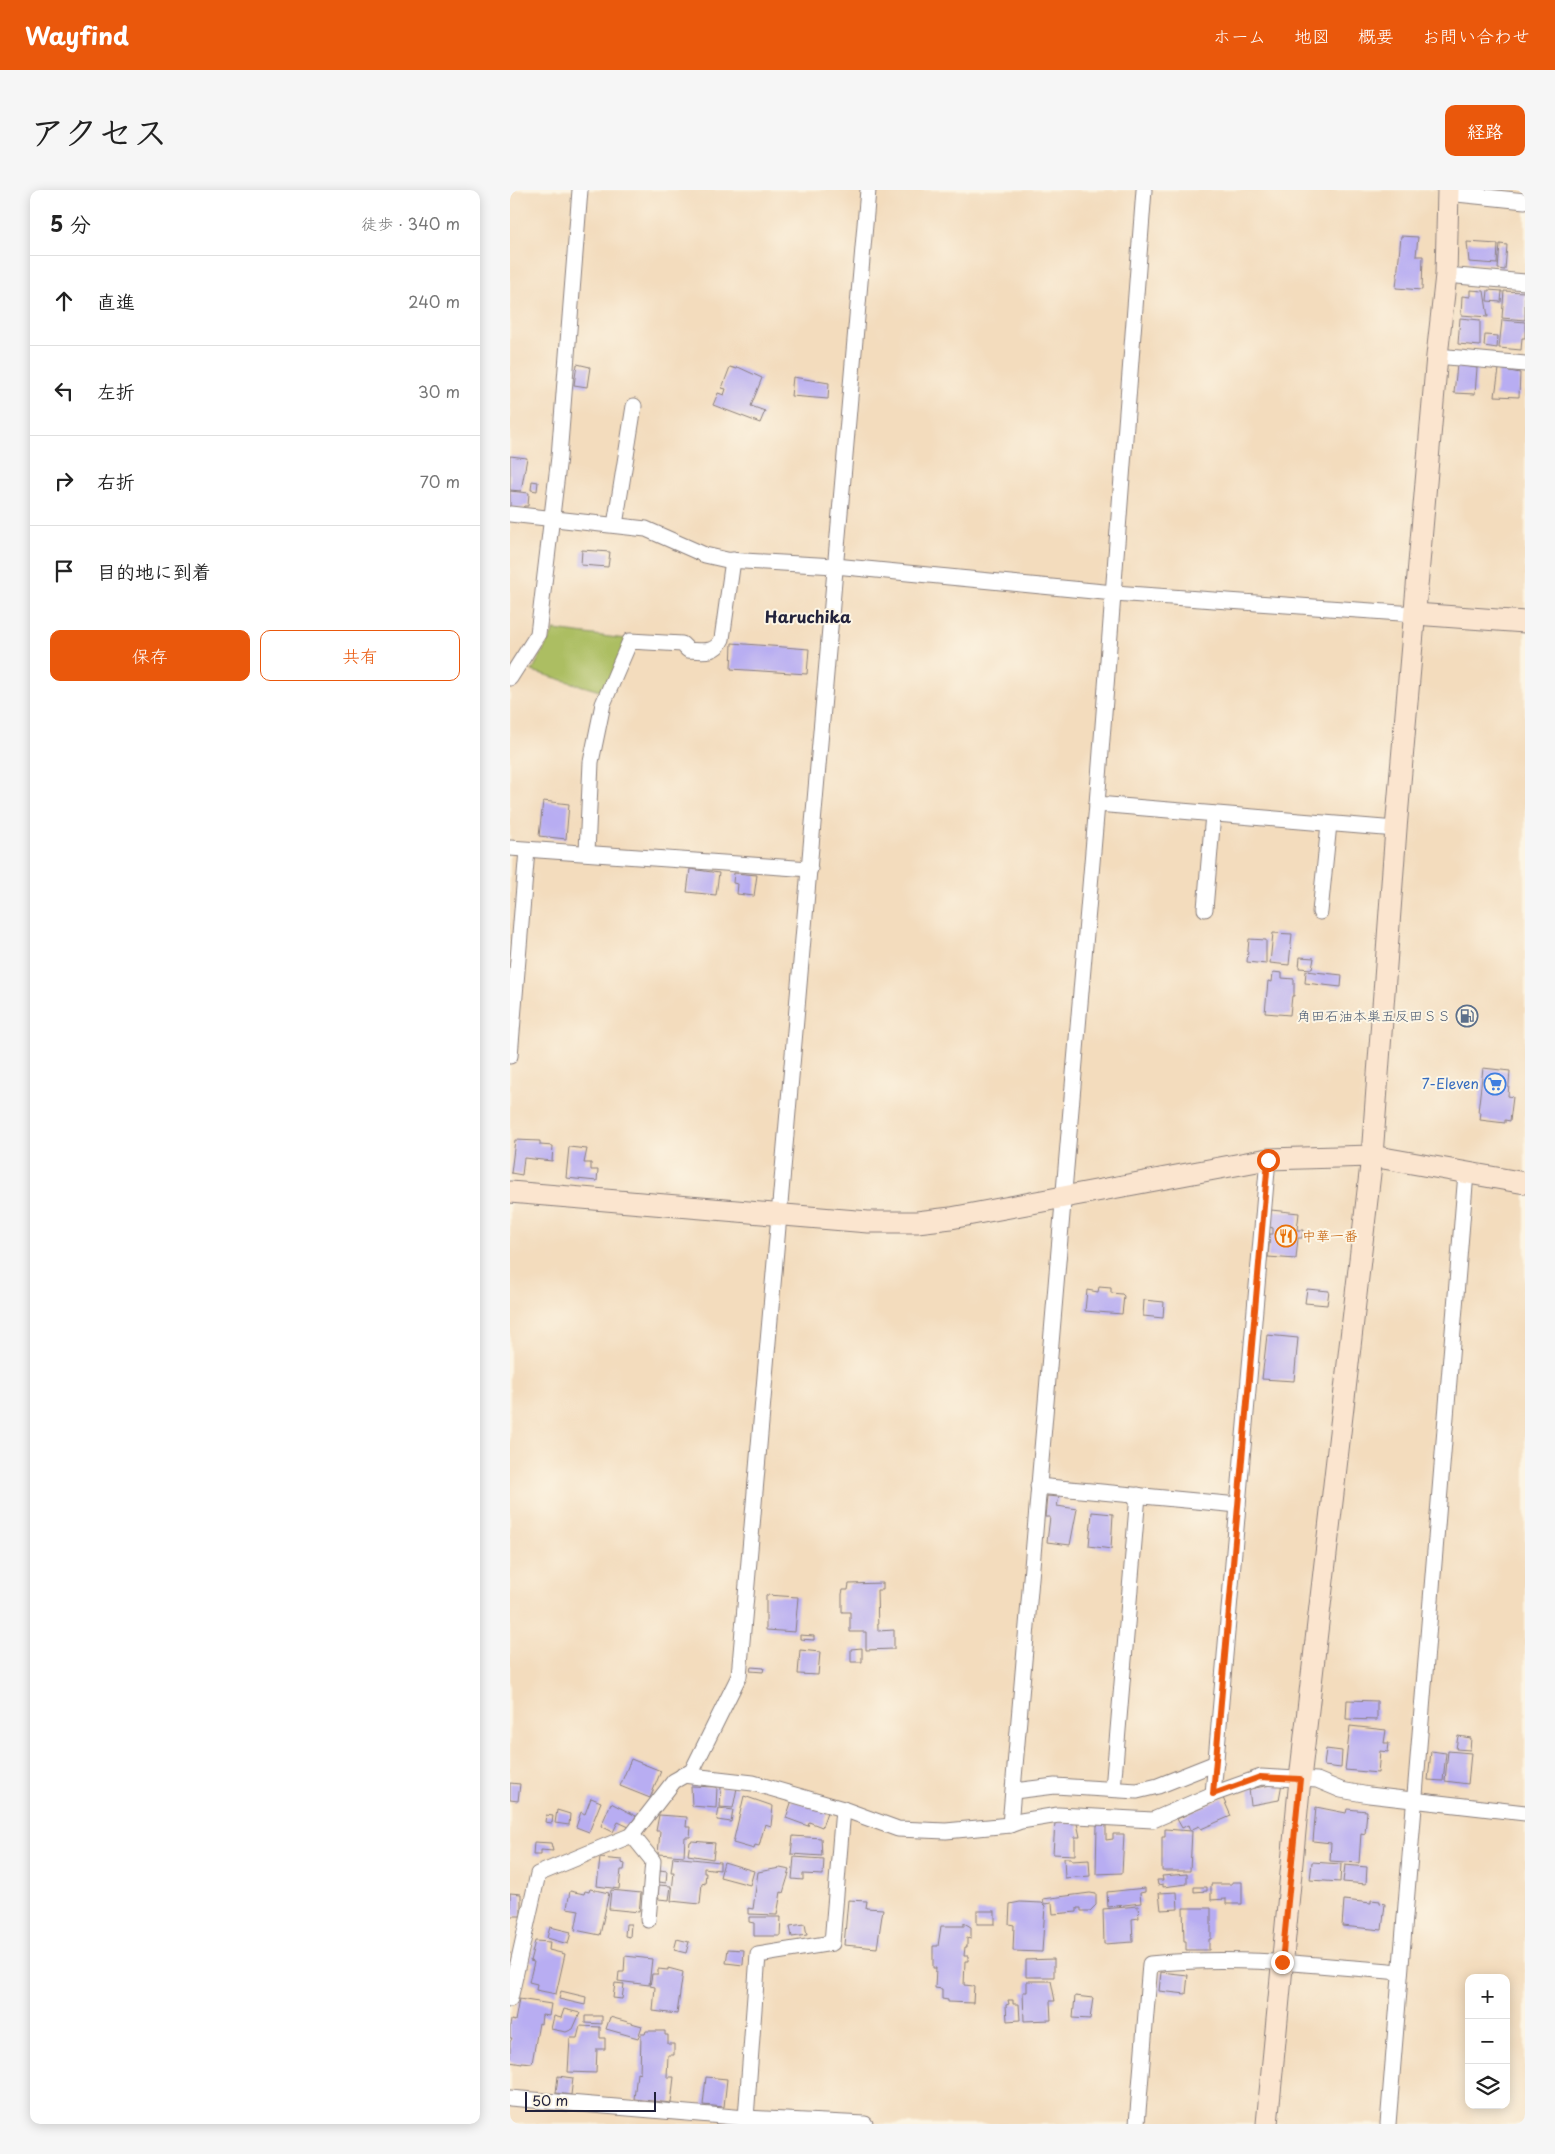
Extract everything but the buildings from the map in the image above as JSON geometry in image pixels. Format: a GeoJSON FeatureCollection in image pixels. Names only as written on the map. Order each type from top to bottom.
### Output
{"type":"FeatureCollection","features":[{"type":"Feature","properties":{"kind":"street"},"geometry":{"type":"LineString","coordinates":[[510,678],[538,634],[559,457],[580,190]]}},
{"type":"Feature","properties":{"kind":"street"},"geometry":{"type":"LineString","coordinates":[[510,1998],[538,1874],[632,1834],[674,1781],[683,1774],[692,1771],[739,1676],[810,869],[834,566],[854,372],[868,190]]}},
{"type":"Feature","properties":{"kind":"street"},"geometry":{"type":"LineString","coordinates":[[1010,1825],[1097,804],[1144,190]]}},
{"type":"Feature","properties":{"kind":"street"},"geometry":{"type":"LineString","coordinates":[[1267,2124],[1300,1779],[1372,1156],[1396,829],[1437,356],[1446,274],[1447,192],[1525,201]]}},
{"type":"Feature","properties":{"kind":"street"},"geometry":{"type":"LineString","coordinates":[[1446,274],[1525,282]]}},
{"type":"Feature","properties":{"kind":"street"},"geometry":{"type":"LineString","coordinates":[[1437,356],[1525,364]]}},
{"type":"Feature","properties":{"kind":"street"},"geometry":{"type":"LineString","coordinates":[[615,525],[634,406]]}},
{"type":"Feature","properties":{"kind":"street"},"geometry":{"type":"LineString","coordinates":[[510,514],[552,517],[646,529],[705,555],[733,560],[834,566],[1114,593],[1525,622]]}},
{"type":"Feature","properties":{"kind":"street"},"geometry":{"type":"LineString","coordinates":[[587,852],[591,762],[603,704],[630,641],[682,644],[688,650],[711,651],[718,647],[722,639],[733,560]]}},
{"type":"Feature","properties":{"kind":"street"},"geometry":{"type":"LineString","coordinates":[[1097,804],[1396,829]]}},
{"type":"Feature","properties":{"kind":"street"},"geometry":{"type":"LineString","coordinates":[[1205,909],[1213,814]]}},
{"type":"Feature","properties":{"kind":"street"},"geometry":{"type":"LineString","coordinates":[[1320,912],[1329,824]]}},
{"type":"Feature","properties":{"kind":"street"},"geometry":{"type":"LineString","coordinates":[[510,848],[810,869]]}},
{"type":"Feature","properties":{"kind":"street"},"geometry":{"type":"LineString","coordinates":[[510,1056],[527,850]]}},
{"type":"Feature","properties":{"kind":"street"},"geometry":{"type":"LineString","coordinates":[[510,1192],[780,1216],[868,1222],[917,1222],[980,1213],[1268,1160],[1372,1156],[1525,1183]]}},
{"type":"Feature","properties":{"kind":"street"},"geometry":{"type":"LineString","coordinates":[[1213,1794],[1268,1160]]}},
{"type":"Feature","properties":{"kind":"street"},"geometry":{"type":"LineString","coordinates":[[1388,2124],[1466,1173]]}},
{"type":"Feature","properties":{"kind":"street"},"geometry":{"type":"LineString","coordinates":[[1038,1486],[1238,1505]]}},
{"type":"Feature","properties":{"kind":"street"},"geometry":{"type":"LineString","coordinates":[[1113,1789],[1138,1495]]}},
{"type":"Feature","properties":{"kind":"street"},"geometry":{"type":"LineString","coordinates":[[1014,1791],[1055,1786],[1137,1791],[1158,1786],[1216,1762]]}},
{"type":"Feature","properties":{"kind":"street"},"geometry":{"type":"LineString","coordinates":[[683,1774],[753,1783],[898,1829],[946,1830],[1010,1825],[1021,1821],[1058,1815],[1153,1820],[1213,1794],[1260,1777],[1317,1780],[1350,1792],[1525,1813]]}},
{"type":"Feature","properties":{"kind":"street"},"geometry":{"type":"LineString","coordinates":[[746,2118],[758,1955],[832,1943],[843,1810]]}},
{"type":"Feature","properties":{"kind":"street"},"geometry":{"type":"LineString","coordinates":[[632,1834],[653,1861],[648,1920]]}},
{"type":"Feature","properties":{"kind":"street"},"geometry":{"type":"LineString","coordinates":[[1137,2124],[1150,1964],[1175,1961],[1282,1962],[1400,1972]]}},
{"type":"Feature","properties":{"kind":"street"},"geometry":{"type":"LineString","coordinates":[[510,2098],[701,2119],[746,2118],[865,2124]]}},
{"type":"Feature","properties":{"kind":"green space"},"geometry":{"type":"Polygon","coordinates":[[[554,630],[626,639],[610,694],[532,671],[554,630]]]}},
{"type":"Feature","properties":{"kind":"place","name":"角田石油本巣五反田ＳＳ"},"geometry":{"type":"Point","coordinates":[1467,1016]}},
{"type":"Feature","properties":{"kind":"place","name":"7-Eleven"},"geometry":{"type":"Point","coordinates":[1495,1084]}},
{"type":"Feature","properties":{"kind":"place","name":"中華一番"},"geometry":{"type":"Point","coordinates":[1286,1236]}},
{"type":"Feature","properties":{"kind":"district","name":"Haruchika"},"geometry":{"type":"Point","coordinates":[808,617]}},
{"type":"Feature","properties":{"kind":"route"},"geometry":{"type":"LineString","coordinates":[[1268,1160],[1213,1794],[1260,1777],[1300,1779],[1282,1962]]}}]}
